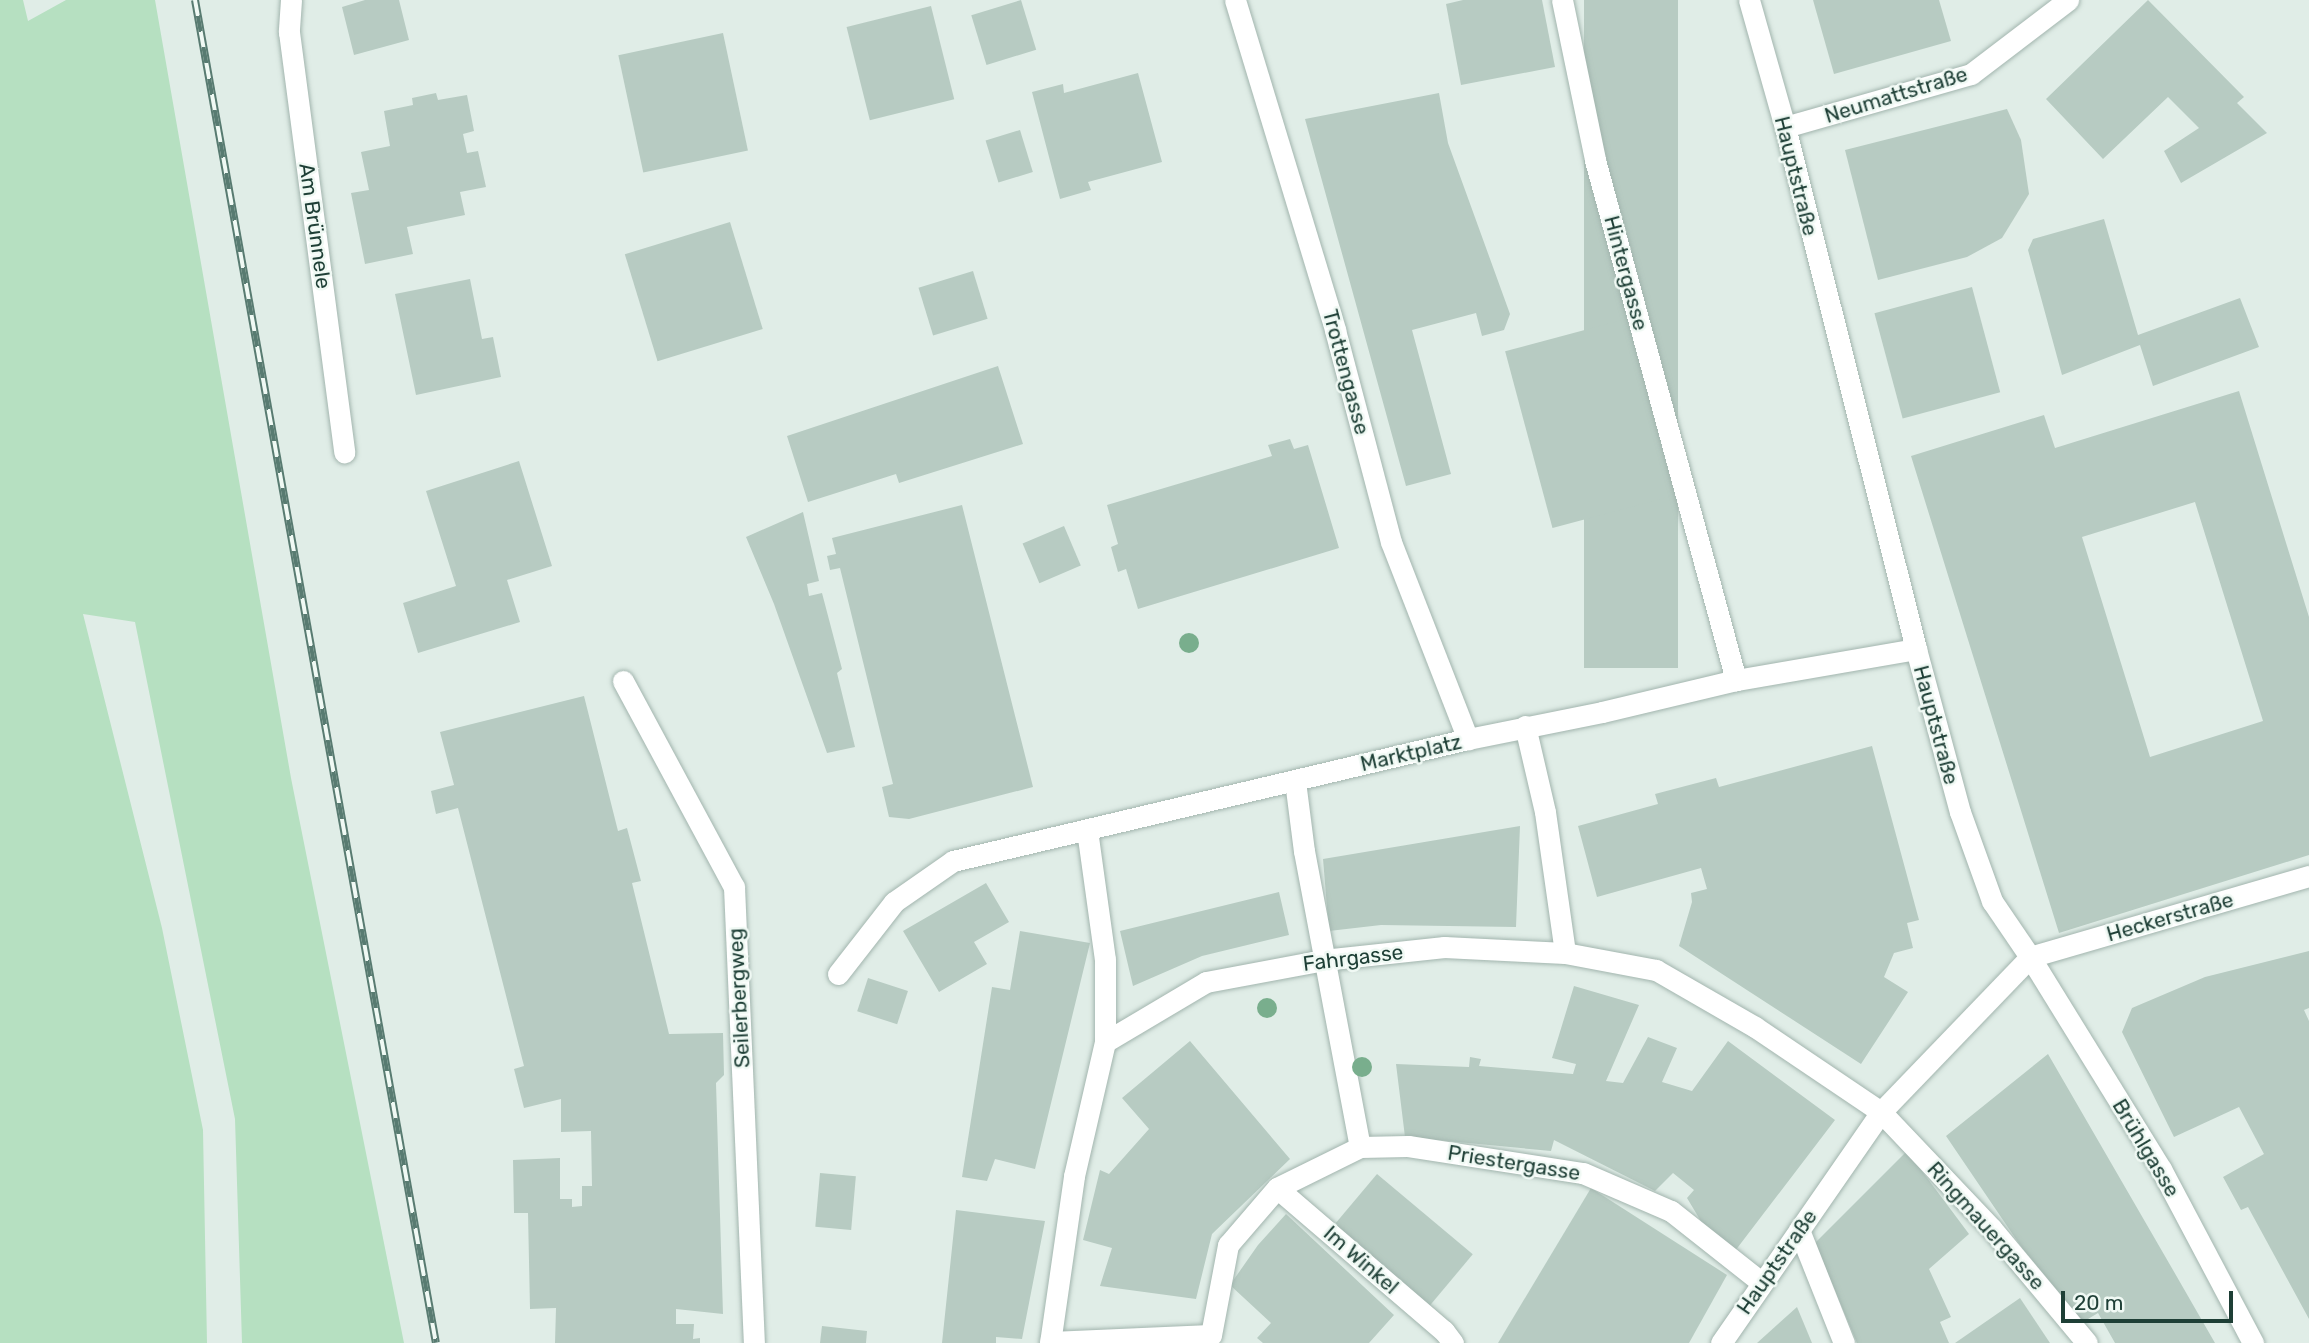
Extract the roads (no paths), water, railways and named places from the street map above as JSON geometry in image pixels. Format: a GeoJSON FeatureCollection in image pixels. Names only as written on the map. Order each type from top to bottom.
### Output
{"type":"FeatureCollection","features":[{"type":"Feature","properties":{"kind":"street","name":"Am Brünnele"},"geometry":{"type":"LineString","coordinates":[[291,0],[289,32],[345,452]]}},
{"type":"Feature","properties":{"kind":"street","name":"Trottengasse"},"geometry":{"type":"LineString","coordinates":[[1235,0],[1335,330],[1391,542],[1468,739]]}},
{"type":"Feature","properties":{"kind":"street","name":"Hintergasse"},"geometry":{"type":"LineString","coordinates":[[1562,0],[1595,160],[1736,680]]}},
{"type":"Feature","properties":{"kind":"street","name":"Hauptstraße"},"geometry":{"type":"LineString","coordinates":[[1721,1343],[1881,1112],[2030,957],[1992,901],[1960,812],[1916,649],[1785,128],[1749,0]]}},
{"type":"Feature","properties":{"kind":"street","name":"Neumattstraße"},"geometry":{"type":"LineString","coordinates":[[1785,128],[1971,74],[2068,0]]}},
{"type":"Feature","properties":{"kind":"street","name":"Marktplatz"},"geometry":{"type":"LineString","coordinates":[[1087,830],[1525,726],[1602,712],[1736,680],[1916,649]]}},
{"type":"Feature","properties":{"kind":"street","name":"Seilerbergweg"},"geometry":{"type":"LineString","coordinates":[[624,681],[734,887],[754,1343]]}},
{"type":"Feature","properties":{"kind":"street"},"geometry":{"type":"LineString","coordinates":[[1525,726],[1545,813],[1565,953]]}},
{"type":"Feature","properties":{"kind":"street"},"geometry":{"type":"LineString","coordinates":[[1295,781],[1323,960],[1360,1147]]}},
{"type":"Feature","properties":{"kind":"street"},"geometry":{"type":"LineString","coordinates":[[838,974],[894,902],[953,861],[1087,830],[1105,959],[1105,1042],[1074,1176],[1050,1342],[1218,1339]]}},
{"type":"Feature","properties":{"kind":"street","name":"Heckerstraße"},"geometry":{"type":"LineString","coordinates":[[2030,957],[2309,876]]}},
{"type":"Feature","properties":{"kind":"street","name":"Fahrgasse"},"geometry":{"type":"LineString","coordinates":[[1105,1042],[1206,982],[1323,960],[1444,947],[1565,953],[1656,970],[1755,1027],[1881,1112]]}},
{"type":"Feature","properties":{"kind":"street","name":"Brühlgasse"},"geometry":{"type":"LineString","coordinates":[[2030,957],[2161,1168],[2253,1343]]}},
{"type":"Feature","properties":{"kind":"street","name":"Ringmauergasse"},"geometry":{"type":"LineString","coordinates":[[1881,1112],[1992,1230],[2087,1343]]}},
{"type":"Feature","properties":{"kind":"street","name":"Priestergasse"},"geometry":{"type":"LineString","coordinates":[[1218,1339],[1228,1245],[1278,1188],[1360,1147],[1408,1146],[1583,1173],[1671,1211],[1761,1282]]}},
{"type":"Feature","properties":{"kind":"street","name":"Im Winkel"},"geometry":{"type":"LineString","coordinates":[[1278,1188],[1442,1339]]}},
{"type":"Feature","properties":{"kind":"street"},"geometry":{"type":"LineString","coordinates":[[1799,1230],[1844,1343]]}},
{"type":"Feature","properties":{"kind":"railway"},"geometry":{"type":"LineString","coordinates":[[195,0],[436,1343]]}}]}
